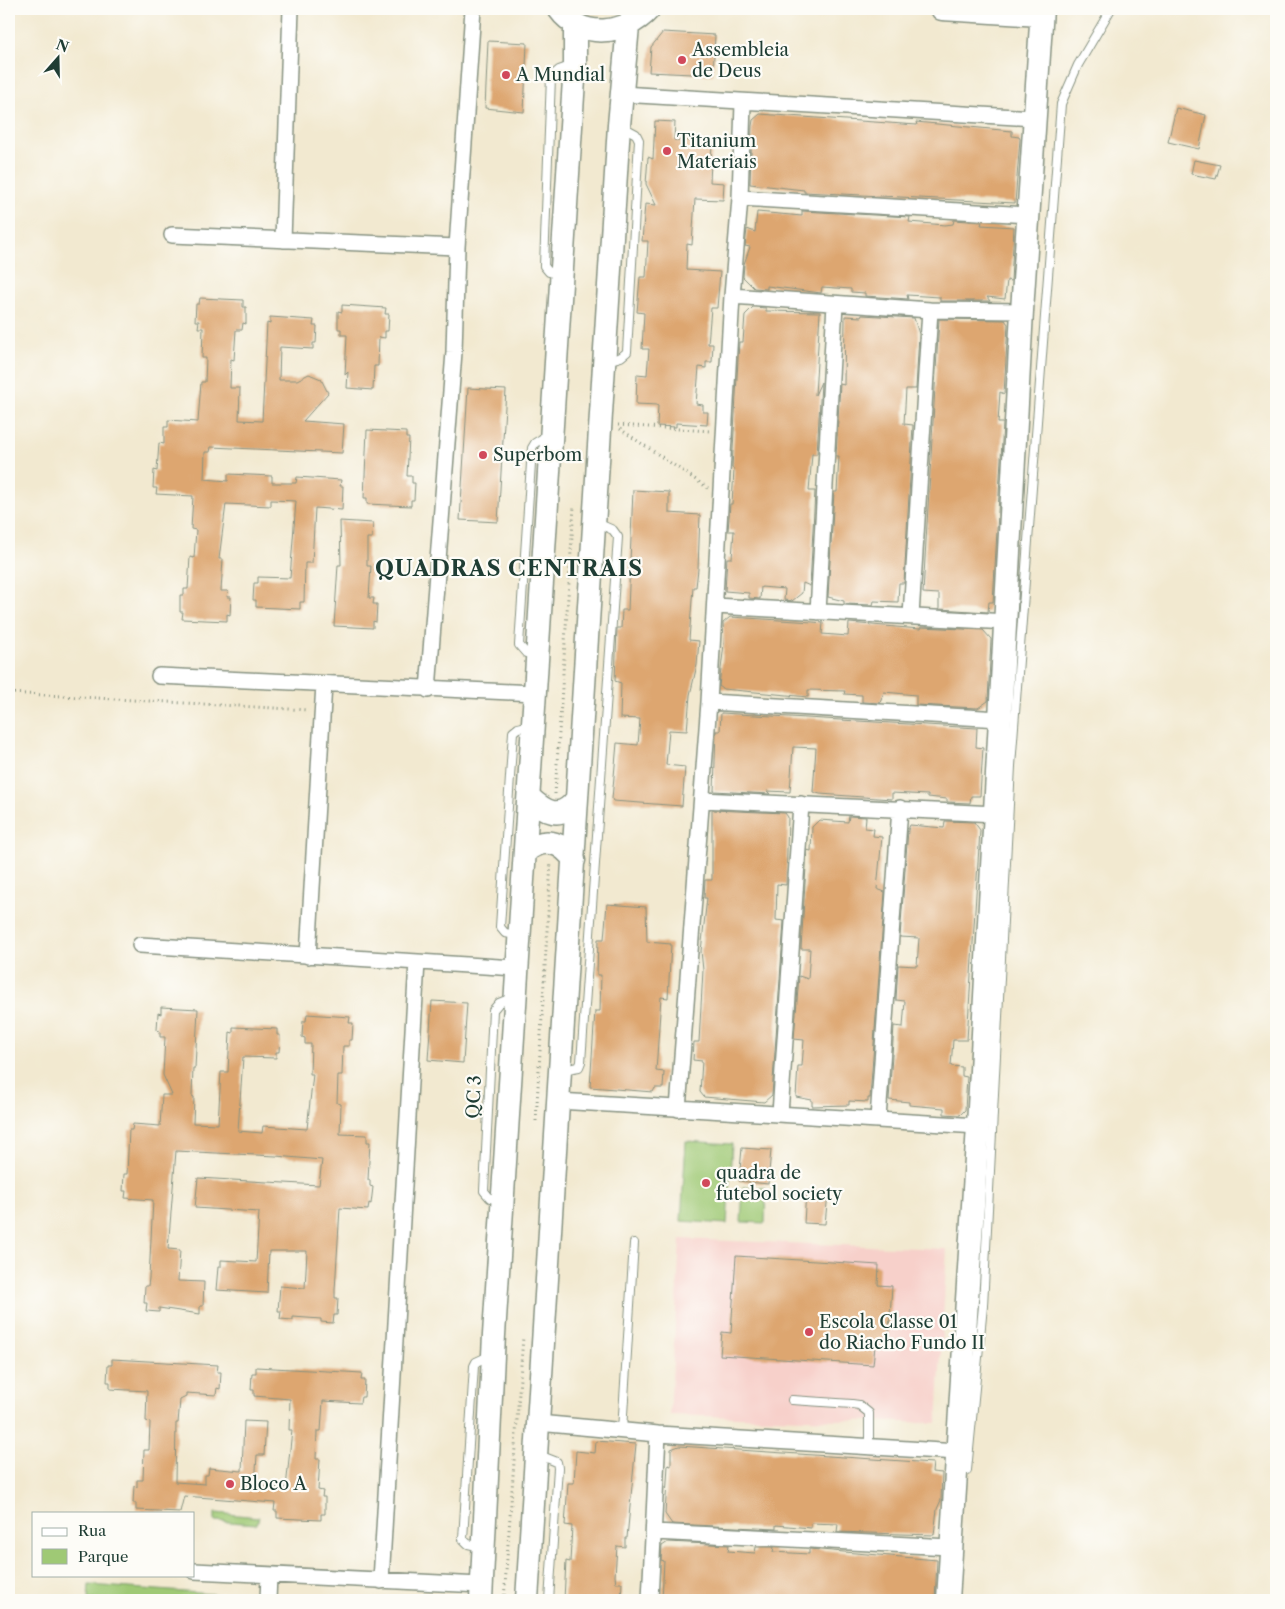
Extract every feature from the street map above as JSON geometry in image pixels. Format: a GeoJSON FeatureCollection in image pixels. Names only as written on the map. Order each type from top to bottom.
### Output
{"type":"FeatureCollection","features":[{"type":"Feature","properties":{"kind":"main road"},"geometry":{"type":"LineString","coordinates":[[567,16],[587,29],[600,31],[628,26],[642,17],[649,9]]}},
{"type":"Feature","properties":{"kind":"main road"},"geometry":{"type":"LineString","coordinates":[[942,9],[1047,11],[1034,118],[996,814],[958,1452],[956,1544],[948,1600]]}},
{"type":"Feature","properties":{"kind":"main road"},"geometry":{"type":"LineString","coordinates":[[481,1593],[493,1354],[515,996],[526,851],[575,64],[567,16]]}},
{"type":"Feature","properties":{"kind":"main road"},"geometry":{"type":"LineString","coordinates":[[527,1600],[595,522],[609,424],[606,362],[621,94],[628,26]]}},
{"type":"Feature","properties":{"kind":"main road"},"geometry":{"type":"LineString","coordinates":[[529,797],[540,807],[554,812],[568,809],[576,800]]}},
{"type":"Feature","properties":{"kind":"main road"},"geometry":{"type":"LineString","coordinates":[[526,851],[533,845],[552,842],[562,845],[574,860]]}},
{"type":"Feature","properties":{"kind":"street"},"geometry":{"type":"LineString","coordinates":[[284,240],[291,9]]}},
{"type":"Feature","properties":{"kind":"street"},"geometry":{"type":"LineString","coordinates":[[428,690],[454,352],[457,247],[473,9]]}},
{"type":"Feature","properties":{"kind":"street"},"geometry":{"type":"LineString","coordinates":[[621,94],[743,103],[1034,118]]}},
{"type":"Feature","properties":{"kind":"street"},"geometry":{"type":"LineString","coordinates":[[678,1109],[709,702],[732,296],[740,198],[743,103]]}},
{"type":"Feature","properties":{"kind":"street"},"geometry":{"type":"LineString","coordinates":[[740,198],[1028,215]]}},
{"type":"Feature","properties":{"kind":"street"},"geometry":{"type":"LineString","coordinates":[[172,235],[457,247]]}},
{"type":"Feature","properties":{"kind":"street"},"geometry":{"type":"LineString","coordinates":[[732,296],[930,310],[1022,311]]}},
{"type":"Feature","properties":{"kind":"street"},"geometry":{"type":"LineString","coordinates":[[818,612],[834,304]]}},
{"type":"Feature","properties":{"kind":"street"},"geometry":{"type":"LineString","coordinates":[[912,616],[930,310]]}},
{"type":"Feature","properties":{"kind":"street"},"geometry":{"type":"LineString","coordinates":[[715,606],[1006,622]]}},
{"type":"Feature","properties":{"kind":"street"},"geometry":{"type":"LineString","coordinates":[[159,676],[428,690],[535,693]]}},
{"type":"Feature","properties":{"kind":"street"},"geometry":{"type":"LineString","coordinates":[[308,956],[324,684]]}},
{"type":"Feature","properties":{"kind":"street"},"geometry":{"type":"LineString","coordinates":[[709,702],[1000,719]]}},
{"type":"Feature","properties":{"kind":"street"},"geometry":{"type":"LineString","coordinates":[[702,800],[996,814]]}},
{"type":"Feature","properties":{"kind":"street"},"geometry":{"type":"LineString","coordinates":[[780,1114],[801,804]]}},
{"type":"Feature","properties":{"kind":"street"},"geometry":{"type":"LineString","coordinates":[[878,1119],[900,808]]}},
{"type":"Feature","properties":{"kind":"street"},"geometry":{"type":"LineString","coordinates":[[140,945],[517,968]]}},
{"type":"Feature","properties":{"kind":"street"},"geometry":{"type":"LineString","coordinates":[[381,1581],[417,962]]}},
{"type":"Feature","properties":{"kind":"street"},"geometry":{"type":"LineString","coordinates":[[558,1101],[978,1126]]}},
{"type":"Feature","properties":{"kind":"street"},"geometry":{"type":"LineString","coordinates":[[538,1422],[658,1434],[958,1452]]}},
{"type":"Feature","properties":{"kind":"street"},"geometry":{"type":"LineString","coordinates":[[650,1600],[658,1434]]}},
{"type":"Feature","properties":{"kind":"street"},"geometry":{"type":"LineString","coordinates":[[654,1532],[956,1544]]}},
{"type":"Feature","properties":{"kind":"street"},"geometry":{"type":"LineString","coordinates":[[195,1571],[381,1581],[481,1593]]}},
{"type":"Feature","properties":{"kind":"street"},"geometry":{"type":"LineString","coordinates":[[268,1600],[269,1575]]}},
{"type":"Feature","properties":{"kind":"lane"},"geometry":{"type":"LineString","coordinates":[[966,1482],[983,1306],[1011,766],[1061,104],[1078,65],[1111,9]]}},
{"type":"Feature","properties":{"kind":"lane"},"geometry":{"type":"LineString","coordinates":[[560,1070],[574,1069],[579,1067],[581,1062],[618,546],[617,532],[595,522]]}},
{"type":"Feature","properties":{"kind":"lane"},"geometry":{"type":"LineString","coordinates":[[520,935],[505,933],[500,927],[513,732],[518,728],[533,724]]}},
{"type":"Feature","properties":{"kind":"lane"},"geometry":{"type":"LineString","coordinates":[[622,1430],[634,1243]]}},
{"type":"Feature","properties":{"kind":"lane"},"geometry":{"type":"LineString","coordinates":[[792,1400],[859,1405],[869,1413],[869,1446]]}},
{"type":"Feature","properties":{"kind":"lane"},"geometry":{"type":"LineString","coordinates":[[537,1454],[557,1462],[558,1468],[549,1600]]}},
{"type":"Feature","properties":{"kind":"lane"},"geometry":{"type":"LineString","coordinates":[[956,1544],[958,1580]]}},
{"type":"Feature","properties":{"kind":"path"},"geometry":{"type":"LineString","coordinates":[[609,424],[724,432]]}},
{"type":"Feature","properties":{"kind":"path"},"geometry":{"type":"LineString","coordinates":[[609,424],[721,497]]}},
{"type":"Feature","properties":{"kind":"path"},"geometry":{"type":"LineString","coordinates":[[9,693],[323,711]]}},
{"type":"Feature","properties":{"kind":"shaded area","name":"Escola Classe 01 do Riacho Fundo II"},"geometry":{"type":"Polygon","coordinates":[[[680,1239],[947,1249],[937,1423],[670,1415],[680,1239]]]}},
{"type":"Feature","properties":{"kind":"green space","name":"quadra de futebol society"},"geometry":{"type":"Polygon","coordinates":[[[686,1141],[732,1144],[727,1224],[681,1221],[686,1141]]]}},
{"type":"Feature","properties":{"kind":"green space"},"geometry":{"type":"Polygon","coordinates":[[[743,1187],[766,1188],[765,1223],[741,1222],[743,1187]]]}},
{"type":"Feature","properties":{"kind":"green space"},"geometry":{"type":"Polygon","coordinates":[[[215,1513],[259,1517],[257,1524],[215,1521],[215,1513]]]}},
{"type":"Feature","properties":{"kind":"green space"},"geometry":{"type":"Polygon","coordinates":[[[89,1585],[240,1596],[240,1600],[88,1600],[89,1585]]]}},
{"type":"Feature","properties":{"kind":"building","name":"Assembleia de Deus"},"geometry":{"type":"Polygon","coordinates":[[[663,32],[715,35],[713,75],[649,72],[651,47],[663,32]]]}},
{"type":"Feature","properties":{"kind":"building","name":"A Mundial"},"geometry":{"type":"Polygon","coordinates":[[[488,41],[527,43],[524,112],[485,108],[488,41]]]}},
{"type":"Feature","properties":{"kind":"building"},"geometry":{"type":"Polygon","coordinates":[[[1176,108],[1206,115],[1199,149],[1168,142],[1176,108]]]}},
{"type":"Feature","properties":{"kind":"building"},"geometry":{"type":"Polygon","coordinates":[[[760,114],[917,125],[916,122],[1012,131],[1012,136],[1019,137],[1020,139],[1015,203],[804,192],[804,190],[750,184],[752,126],[753,120],[760,114]]]}},
{"type":"Feature","properties":{"kind":"building"},"geometry":{"type":"Polygon","coordinates":[[[655,121],[675,122],[674,140],[712,142],[710,182],[724,183],[723,200],[695,199],[692,245],[687,244],[686,270],[720,272],[717,308],[711,308],[708,344],[713,344],[712,362],[706,362],[706,368],[699,367],[696,404],[703,405],[703,412],[708,412],[707,425],[676,423],[676,427],[657,426],[658,405],[636,404],[637,374],[647,375],[649,349],[642,349],[644,313],[637,312],[640,277],[646,277],[648,241],[642,241],[645,204],[656,205],[646,184],[648,157],[653,159],[655,121]]]}},
{"type":"Feature","properties":{"kind":"building"},"geometry":{"type":"Polygon","coordinates":[[[1194,160],[1220,165],[1216,179],[1191,174],[1194,160]]]}},
{"type":"Feature","properties":{"kind":"building"},"geometry":{"type":"Polygon","coordinates":[[[802,211],[910,217],[909,222],[945,225],[953,224],[954,220],[982,222],[981,225],[1014,227],[1011,281],[1007,280],[1005,299],[987,297],[990,301],[940,301],[940,297],[907,295],[908,299],[865,296],[865,293],[851,292],[851,289],[822,287],[821,293],[767,286],[767,289],[754,288],[743,277],[744,264],[750,247],[745,246],[747,229],[755,232],[757,212],[802,216],[802,211]]]}},
{"type":"Feature","properties":{"kind":"building"},"geometry":{"type":"Polygon","coordinates":[[[200,298],[243,300],[243,307],[246,307],[246,324],[243,323],[242,330],[236,330],[234,360],[231,359],[230,388],[240,388],[239,420],[262,421],[267,323],[270,324],[270,317],[314,320],[313,326],[317,326],[316,343],[313,343],[313,349],[280,347],[279,380],[297,380],[309,374],[321,379],[328,393],[303,421],[344,424],[342,453],[211,447],[210,452],[205,452],[204,479],[228,481],[228,474],[272,476],[272,483],[296,483],[297,477],[341,480],[340,486],[343,486],[342,510],[315,508],[312,563],[305,563],[304,602],[300,602],[300,609],[256,607],[256,600],[253,600],[254,583],[258,583],[258,577],[290,578],[296,501],[271,500],[271,506],[226,504],[219,559],[223,559],[221,591],[228,591],[227,597],[231,597],[230,615],[227,614],[227,621],[182,619],[183,612],[180,612],[180,595],[184,595],[184,589],[188,589],[190,557],[194,558],[196,530],[191,529],[193,496],[156,494],[157,488],[153,488],[154,470],[157,471],[159,443],[164,444],[164,427],[168,427],[168,420],[198,422],[201,382],[205,382],[206,358],[202,358],[203,328],[198,328],[199,321],[195,321],[196,304],[199,304],[200,298]]]}},
{"type":"Feature","properties":{"kind":"building"},"geometry":{"type":"Polygon","coordinates":[[[342,305],[386,308],[385,314],[389,314],[388,331],[385,331],[385,338],[379,337],[378,366],[374,366],[373,390],[347,388],[348,372],[345,375],[347,335],[341,335],[341,329],[338,329],[338,311],[342,312],[342,305]]]}},
{"type":"Feature","properties":{"kind":"building"},"geometry":{"type":"Polygon","coordinates":[[[753,307],[766,308],[766,311],[820,312],[815,395],[821,382],[817,454],[812,454],[809,491],[815,491],[810,586],[803,583],[802,593],[792,601],[784,600],[785,589],[761,587],[760,599],[749,598],[749,593],[725,591],[727,558],[732,558],[734,531],[728,531],[730,504],[732,504],[734,469],[732,468],[739,342],[743,342],[745,315],[753,307]]]}},
{"type":"Feature","properties":{"kind":"building"},"geometry":{"type":"Polygon","coordinates":[[[862,315],[914,318],[919,334],[916,389],[906,389],[904,424],[913,425],[904,583],[899,583],[898,602],[874,601],[873,605],[844,604],[844,601],[828,597],[834,492],[837,492],[839,456],[836,456],[840,384],[844,385],[845,316],[861,317],[862,315]]]}},
{"type":"Feature","properties":{"kind":"building"},"geometry":{"type":"Polygon","coordinates":[[[939,319],[1005,320],[1008,324],[1004,394],[1000,392],[998,423],[1003,423],[993,602],[989,602],[988,612],[939,609],[939,594],[923,593],[939,319]]]}},
{"type":"Feature","properties":{"kind":"building","name":"Superbom"},"geometry":{"type":"Polygon","coordinates":[[[468,388],[506,390],[498,522],[460,520],[468,388]]]}},
{"type":"Feature","properties":{"kind":"building"},"geometry":{"type":"Polygon","coordinates":[[[367,430],[406,432],[406,438],[409,438],[407,476],[412,476],[412,483],[415,483],[414,500],[411,500],[411,506],[367,504],[367,498],[364,498],[367,430]]]}},
{"type":"Feature","properties":{"kind":"building"},"geometry":{"type":"Polygon","coordinates":[[[633,490],[669,492],[669,513],[700,515],[698,569],[696,587],[693,587],[689,640],[699,641],[697,665],[690,695],[687,731],[669,730],[666,765],[685,767],[682,806],[613,801],[612,799],[617,743],[638,745],[640,719],[620,718],[621,683],[615,681],[617,628],[621,628],[622,610],[628,610],[633,490]]]}},
{"type":"Feature","properties":{"kind":"building"},"geometry":{"type":"Polygon","coordinates":[[[340,521],[373,523],[372,538],[367,538],[367,566],[371,566],[369,598],[374,598],[373,604],[377,604],[376,622],[373,621],[373,628],[334,626],[338,565],[341,565],[340,521]]]}},
{"type":"Feature","properties":{"kind":"building"},"geometry":{"type":"Polygon","coordinates":[[[730,617],[823,623],[822,634],[848,636],[849,623],[920,629],[921,627],[983,630],[991,639],[988,701],[978,708],[916,705],[916,695],[884,692],[880,703],[862,702],[862,695],[844,694],[845,691],[808,690],[808,697],[723,689],[719,686],[724,644],[723,623],[730,617]]]}},
{"type":"Feature","properties":{"kind":"building"},"geometry":{"type":"Polygon","coordinates":[[[721,713],[977,728],[976,747],[983,748],[980,796],[971,796],[970,803],[947,802],[947,799],[928,797],[928,795],[892,793],[892,799],[820,794],[813,792],[816,748],[793,747],[790,792],[767,791],[770,794],[714,791],[716,731],[720,731],[721,713]]]}},
{"type":"Feature","properties":{"kind":"building"},"geometry":{"type":"Polygon","coordinates":[[[712,810],[785,813],[788,817],[786,885],[777,884],[776,920],[784,921],[772,1095],[764,1102],[704,1097],[700,1092],[702,1061],[693,1060],[694,1042],[699,1042],[703,970],[701,951],[707,898],[704,898],[705,880],[712,880],[712,810]]]}},
{"type":"Feature","properties":{"kind":"building"},"geometry":{"type":"Polygon","coordinates":[[[849,816],[866,817],[865,828],[874,829],[873,836],[882,837],[877,889],[885,892],[870,1098],[868,1098],[868,1102],[849,1101],[849,1105],[812,1106],[812,1100],[796,1097],[798,1066],[802,1066],[804,1040],[794,1039],[799,976],[808,979],[810,949],[801,949],[807,850],[811,851],[812,827],[819,820],[848,822],[849,816]]]}},
{"type":"Feature","properties":{"kind":"building"},"geometry":{"type":"Polygon","coordinates":[[[945,821],[974,822],[980,830],[967,1040],[953,1040],[951,1066],[962,1067],[962,1076],[967,1077],[965,1110],[960,1115],[944,1114],[944,1108],[909,1105],[909,1102],[889,1100],[894,1026],[903,1027],[905,1001],[896,1000],[898,965],[917,966],[919,938],[900,937],[908,830],[910,825],[944,828],[945,821]]]}},
{"type":"Feature","properties":{"kind":"building"},"geometry":{"type":"Polygon","coordinates":[[[607,904],[646,907],[647,942],[671,944],[668,998],[661,997],[656,1071],[664,1072],[663,1088],[655,1088],[653,1092],[590,1087],[595,1011],[600,1011],[601,975],[597,975],[598,939],[604,939],[607,904]]]}},
{"type":"Feature","properties":{"kind":"building"},"geometry":{"type":"Polygon","coordinates":[[[432,1001],[467,1003],[463,1063],[428,1060],[432,1001]]]}},
{"type":"Feature","properties":{"kind":"building"},"geometry":{"type":"Polygon","coordinates":[[[161,1007],[198,1009],[195,1068],[193,1068],[193,1123],[218,1124],[221,1072],[228,1072],[230,1032],[233,1033],[233,1027],[277,1029],[277,1035],[280,1035],[279,1052],[276,1052],[276,1058],[243,1057],[238,1131],[262,1133],[263,1126],[307,1129],[313,1074],[310,1074],[311,1044],[305,1044],[305,1038],[302,1037],[303,1021],[306,1021],[307,1014],[350,1017],[349,1023],[353,1023],[352,1040],[349,1040],[349,1046],[343,1046],[342,1075],[338,1075],[337,1103],[341,1104],[340,1134],[367,1135],[367,1142],[370,1142],[368,1180],[370,1180],[370,1186],[373,1187],[371,1204],[369,1203],[368,1210],[340,1208],[335,1290],[335,1298],[338,1298],[337,1315],[334,1315],[333,1323],[321,1322],[321,1319],[293,1317],[293,1320],[280,1319],[281,1311],[278,1311],[280,1286],[305,1288],[307,1251],[269,1251],[267,1293],[216,1290],[218,1267],[221,1267],[221,1260],[256,1262],[259,1212],[195,1208],[198,1178],[319,1185],[322,1160],[276,1156],[176,1151],[168,1249],[180,1250],[178,1281],[204,1282],[203,1306],[200,1306],[200,1314],[159,1308],[159,1312],[146,1311],[147,1303],[144,1303],[145,1286],[148,1286],[149,1278],[153,1200],[125,1198],[126,1191],[123,1191],[124,1174],[127,1174],[129,1130],[132,1130],[133,1124],[160,1126],[162,1095],[172,1095],[163,1075],[165,1037],[160,1037],[160,1031],[157,1030],[158,1013],[161,1014],[161,1007]]]}},
{"type":"Feature","properties":{"kind":"building"},"geometry":{"type":"Polygon","coordinates":[[[742,1148],[771,1150],[768,1184],[739,1181],[742,1148]]]}},
{"type":"Feature","properties":{"kind":"building"},"geometry":{"type":"Polygon","coordinates":[[[806,1191],[828,1193],[825,1224],[804,1223],[806,1191]]]}},
{"type":"Feature","properties":{"kind":"building"},"geometry":{"type":"Polygon","coordinates":[[[736,1256],[879,1265],[878,1285],[892,1286],[888,1346],[875,1346],[873,1365],[720,1355],[722,1332],[731,1333],[736,1256]]]}},
{"type":"Feature","properties":{"kind":"building"},"geometry":{"type":"Polygon","coordinates":[[[112,1359],[218,1365],[217,1372],[221,1372],[220,1389],[217,1388],[216,1395],[186,1393],[186,1397],[180,1400],[178,1423],[176,1423],[175,1482],[205,1484],[205,1475],[208,1475],[209,1468],[242,1471],[244,1421],[266,1422],[264,1455],[257,1455],[255,1486],[286,1488],[292,1430],[289,1430],[290,1399],[254,1396],[254,1390],[251,1390],[252,1373],[256,1373],[256,1367],[362,1373],[361,1380],[365,1380],[364,1397],[361,1397],[360,1403],[323,1401],[321,1431],[317,1431],[316,1459],[320,1459],[318,1490],[323,1491],[322,1497],[325,1497],[325,1514],[321,1514],[321,1520],[277,1518],[277,1511],[274,1511],[275,1503],[184,1496],[180,1512],[136,1510],[136,1503],[133,1503],[134,1486],[137,1487],[137,1480],[143,1480],[144,1450],[149,1450],[150,1422],[146,1421],[147,1391],[110,1389],[110,1382],[107,1382],[108,1365],[112,1365],[112,1359]]]}},
{"type":"Feature","properties":{"kind":"building"},"geometry":{"type":"Polygon","coordinates":[[[596,1441],[636,1444],[627,1538],[625,1538],[625,1547],[617,1546],[615,1576],[616,1583],[622,1583],[621,1600],[564,1600],[566,1561],[570,1562],[572,1526],[565,1525],[568,1483],[574,1483],[576,1451],[595,1453],[596,1441]]]}},
{"type":"Feature","properties":{"kind":"building"},"geometry":{"type":"Polygon","coordinates":[[[679,1446],[933,1463],[932,1472],[942,1473],[941,1500],[937,1509],[934,1535],[837,1532],[838,1524],[811,1523],[811,1528],[776,1525],[776,1529],[672,1524],[665,1514],[668,1465],[671,1466],[671,1449],[679,1446]]]}},
{"type":"Feature","properties":{"kind":"building"},"geometry":{"type":"Polygon","coordinates":[[[668,1542],[729,1545],[728,1551],[755,1553],[756,1547],[774,1547],[773,1552],[809,1554],[809,1549],[937,1560],[935,1600],[662,1600],[664,1561],[661,1560],[662,1546],[668,1542]]]}},
{"type":"Feature","properties":{"kind":"place","name":"Assembleia de Deus"},"geometry":{"type":"Point","coordinates":[682,60]}},
{"type":"Feature","properties":{"kind":"place","name":"A Mundial"},"geometry":{"type":"Point","coordinates":[506,75]}},
{"type":"Feature","properties":{"kind":"place","name":"Titanium Materiais"},"geometry":{"type":"Point","coordinates":[667,151]}},
{"type":"Feature","properties":{"kind":"place","name":"Superbom"},"geometry":{"type":"Point","coordinates":[483,455]}},
{"type":"Feature","properties":{"kind":"place","name":"quadra de futebol society"},"geometry":{"type":"Point","coordinates":[706,1183]}},
{"type":"Feature","properties":{"kind":"place","name":"Escola Classe 01 do Riacho Fundo II"},"geometry":{"type":"Point","coordinates":[809,1332]}},
{"type":"Feature","properties":{"kind":"place","name":"Bloco A"},"geometry":{"type":"Point","coordinates":[230,1484]}},
{"type":"Feature","properties":{"kind":"district","name":"QUADRAS CENTRAIS"},"geometry":{"type":"Point","coordinates":[509,568]}}]}
